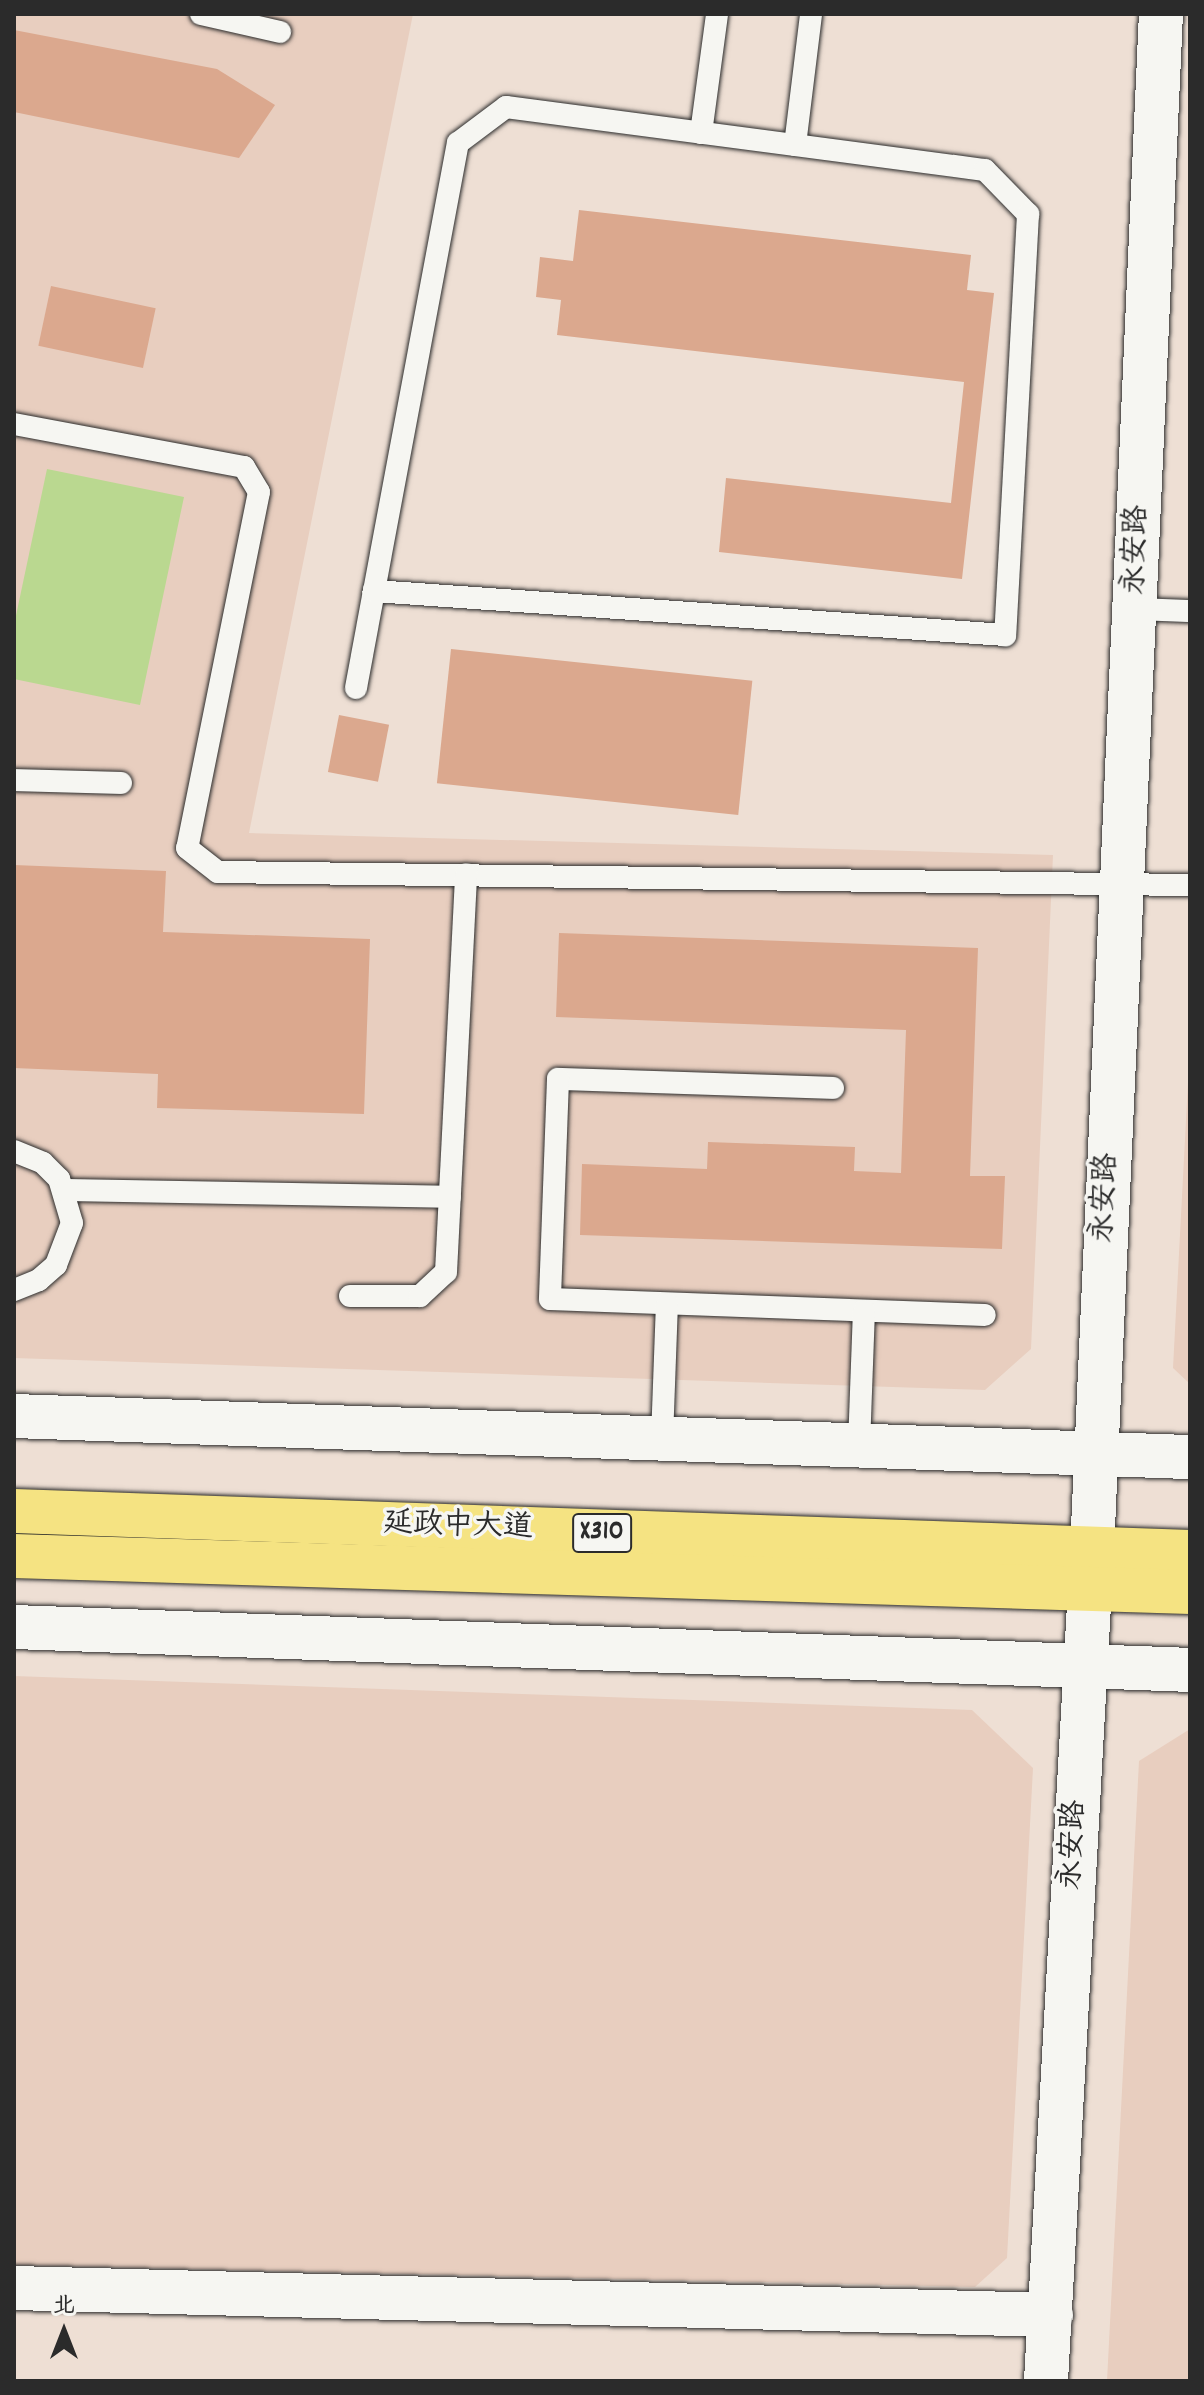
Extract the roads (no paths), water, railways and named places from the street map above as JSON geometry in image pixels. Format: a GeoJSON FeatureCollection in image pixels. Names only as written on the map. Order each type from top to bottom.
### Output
{"type":"FeatureCollection","features":[{"type":"Feature","properties":{"kind":"main road","name":"延政中大道"},"geometry":{"type":"LineString","coordinates":[[14,1511],[1090,1570],[1190,1592]]}},
{"type":"Feature","properties":{"kind":"main road","name":"延政中大道"},"geometry":{"type":"LineString","coordinates":[[14,1556],[1090,1570],[1190,1552]]}},
{"type":"Feature","properties":{"kind":"street","name":"永安路"},"geometry":{"type":"LineString","coordinates":[[1046,2381],[1090,1570],[1161,14]]}},
{"type":"Feature","properties":{"kind":"street"},"geometry":{"type":"LineString","coordinates":[[14,1416],[1190,1457]]}},
{"type":"Feature","properties":{"kind":"street"},"geometry":{"type":"LineString","coordinates":[[14,1627],[1190,1670]]}},
{"type":"Feature","properties":{"kind":"street"},"geometry":{"type":"LineString","coordinates":[[14,2288],[1051,2315]]}},
{"type":"Feature","properties":{"kind":"lane"},"geometry":{"type":"LineString","coordinates":[[201,14],[280,32]]}},
{"type":"Feature","properties":{"kind":"lane"},"geometry":{"type":"LineString","coordinates":[[701,133],[717,14]]}},
{"type":"Feature","properties":{"kind":"lane"},"geometry":{"type":"LineString","coordinates":[[795,145],[811,14]]}},
{"type":"Feature","properties":{"kind":"lane"},"geometry":{"type":"LineString","coordinates":[[356,688],[374,591],[458,143],[506,107],[985,170],[1028,214],[1005,635],[374,591]]}},
{"type":"Feature","properties":{"kind":"lane"},"geometry":{"type":"LineString","coordinates":[[14,424],[244,467],[259,492],[187,848],[218,872],[1190,885]]}},
{"type":"Feature","properties":{"kind":"lane"},"geometry":{"type":"LineString","coordinates":[[1135,609],[1190,611]]}},
{"type":"Feature","properties":{"kind":"lane"},"geometry":{"type":"LineString","coordinates":[[14,780],[121,783]]}},
{"type":"Feature","properties":{"kind":"lane"},"geometry":{"type":"LineString","coordinates":[[350,1296],[420,1296],[446,1272],[466,875]]}},
{"type":"Feature","properties":{"kind":"lane"},"geometry":{"type":"LineString","coordinates":[[833,1088],[558,1079],[550,1299],[985,1315]]}},
{"type":"Feature","properties":{"kind":"lane"},"geometry":{"type":"LineString","coordinates":[[14,1151],[43,1163],[64,1190],[72,1223],[68,1245],[39,1280],[14,1290]]}},
{"type":"Feature","properties":{"kind":"lane"},"geometry":{"type":"LineString","coordinates":[[64,1190],[450,1197]]}},
{"type":"Feature","properties":{"kind":"lane"},"geometry":{"type":"LineString","coordinates":[[662,1439],[667,1304]]}},
{"type":"Feature","properties":{"kind":"lane"},"geometry":{"type":"LineString","coordinates":[[859,1446],[864,1311]]}}]}
